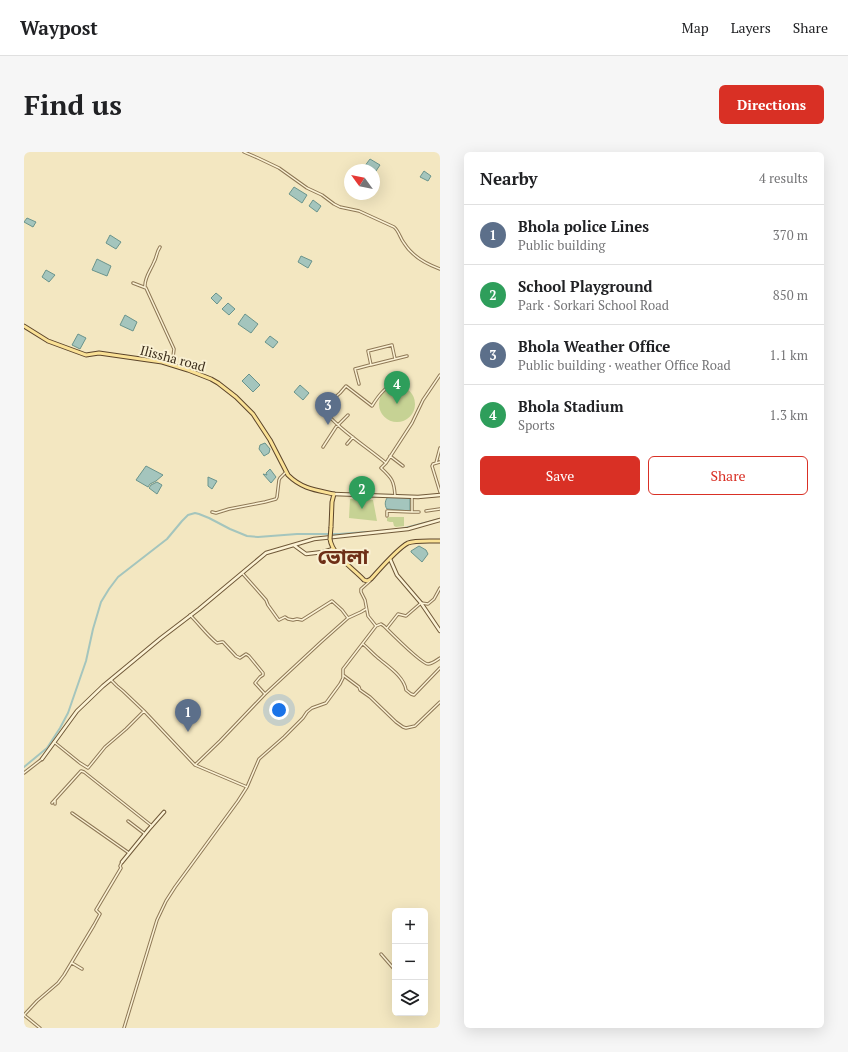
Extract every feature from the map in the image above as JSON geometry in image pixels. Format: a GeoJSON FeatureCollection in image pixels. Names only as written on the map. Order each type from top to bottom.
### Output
{"type":"FeatureCollection","features":[{"type":"Feature","properties":{"kind":"main road","name":"Ilissha road"},"geometry":{"type":"LineString","coordinates":[[24,326],[48,341],[86,355],[99,353],[162,362],[211,378],[244,404],[253,414],[291,479],[304,487],[334,494]]}},
{"type":"Feature","properties":{"kind":"main road"},"geometry":{"type":"LineString","coordinates":[[334,494],[332,502],[332,527],[330,539],[333,549],[337,555],[364,580],[367,581],[371,579],[408,543],[440,541]]}},
{"type":"Feature","properties":{"kind":"street"},"geometry":{"type":"LineString","coordinates":[[244,152],[279,168],[307,188],[322,195],[340,207],[359,211],[394,227],[397,230],[402,242],[412,254],[430,266],[440,269]]}},
{"type":"Feature","properties":{"kind":"street"},"geometry":{"type":"LineString","coordinates":[[160,247],[144,283],[174,349],[172,366]]}},
{"type":"Feature","properties":{"kind":"street"},"geometry":{"type":"LineString","coordinates":[[132,283],[145,287]]}},
{"type":"Feature","properties":{"kind":"street"},"geometry":{"type":"LineString","coordinates":[[370,365],[368,352],[392,345],[395,359]]}},
{"type":"Feature","properties":{"kind":"street"},"geometry":{"type":"LineString","coordinates":[[359,384],[355,369],[407,356]]}},
{"type":"Feature","properties":{"kind":"street"},"geometry":{"type":"LineString","coordinates":[[395,495],[392,479],[382,468],[412,423],[423,400],[440,374]]}},
{"type":"Feature","properties":{"kind":"street"},"geometry":{"type":"LineString","coordinates":[[322,409],[346,386],[372,406],[380,394],[398,380]]}},
{"type":"Feature","properties":{"kind":"street"},"geometry":{"type":"LineString","coordinates":[[319,405],[338,425],[365,448],[386,463]]}},
{"type":"Feature","properties":{"kind":"street"},"geometry":{"type":"LineString","coordinates":[[323,447],[338,425],[348,415]]}},
{"type":"Feature","properties":{"kind":"street"},"geometry":{"type":"LineString","coordinates":[[347,444],[353,437]]}},
{"type":"Feature","properties":{"kind":"street"},"geometry":{"type":"LineString","coordinates":[[436,463],[440,448]]}},
{"type":"Feature","properties":{"kind":"street"},"geometry":{"type":"LineString","coordinates":[[390,456],[402,466]]}},
{"type":"Feature","properties":{"kind":"street"},"geometry":{"type":"LineString","coordinates":[[440,462],[433,464],[432,466],[440,492]]}},
{"type":"Feature","properties":{"kind":"street"},"geometry":{"type":"LineString","coordinates":[[212,512],[216,513],[276,499],[278,497],[279,480],[286,472]]}},
{"type":"Feature","properties":{"kind":"street"},"geometry":{"type":"LineString","coordinates":[[334,494],[412,496],[440,495]]}},
{"type":"Feature","properties":{"kind":"street"},"geometry":{"type":"LineString","coordinates":[[412,496],[412,512]]}},
{"type":"Feature","properties":{"kind":"street"},"geometry":{"type":"LineString","coordinates":[[426,511],[440,509]]}},
{"type":"Feature","properties":{"kind":"street"},"geometry":{"type":"LineString","coordinates":[[388,516],[387,511],[419,512]]}},
{"type":"Feature","properties":{"kind":"street"},"geometry":{"type":"LineString","coordinates":[[24,772],[42,759],[77,711],[111,680],[266,553],[314,540],[408,530],[440,520]]}},
{"type":"Feature","properties":{"kind":"street"},"geometry":{"type":"LineString","coordinates":[[295,546],[306,554],[333,549]]}},
{"type":"Feature","properties":{"kind":"street"},"geometry":{"type":"LineString","coordinates":[[390,559],[397,575],[421,603],[440,631]]}},
{"type":"Feature","properties":{"kind":"street"},"geometry":{"type":"LineString","coordinates":[[242,572],[266,600],[268,606],[279,620],[285,617],[293,620],[302,620],[332,601],[348,618]]}},
{"type":"Feature","properties":{"kind":"street"},"geometry":{"type":"LineString","coordinates":[[371,579],[361,591],[365,600],[368,616],[376,626]]}},
{"type":"Feature","properties":{"kind":"street"},"geometry":{"type":"LineString","coordinates":[[386,628],[398,614],[406,616],[421,603],[428,604],[434,599],[440,588]]}},
{"type":"Feature","properties":{"kind":"street"},"geometry":{"type":"LineString","coordinates":[[195,764],[220,741],[265,694],[321,642],[348,618],[366,609]]}},
{"type":"Feature","properties":{"kind":"street"},"geometry":{"type":"LineString","coordinates":[[190,615],[217,643],[223,642],[236,656],[240,658],[246,654],[249,656],[263,673],[263,675],[255,683],[265,694]]}},
{"type":"Feature","properties":{"kind":"street"},"geometry":{"type":"LineString","coordinates":[[124,1028],[161,911],[180,880],[238,802],[247,787],[257,762],[262,756],[284,737],[307,712],[312,708],[326,703],[340,684],[343,669],[376,626],[381,624],[424,663],[428,664],[440,658]]}},
{"type":"Feature","properties":{"kind":"street"},"geometry":{"type":"LineString","coordinates":[[363,644],[398,676],[405,684],[406,690],[414,695],[440,668]]}},
{"type":"Feature","properties":{"kind":"street"},"geometry":{"type":"LineString","coordinates":[[343,675],[359,687],[396,722],[406,728],[415,726],[440,702]]}},
{"type":"Feature","properties":{"kind":"street"},"geometry":{"type":"LineString","coordinates":[[111,680],[144,710],[195,764],[247,787]]}},
{"type":"Feature","properties":{"kind":"street"},"geometry":{"type":"LineString","coordinates":[[54,742],[88,768],[105,747],[126,729],[144,710]]}},
{"type":"Feature","properties":{"kind":"street"},"geometry":{"type":"LineString","coordinates":[[52,803],[82,770],[152,826]]}},
{"type":"Feature","properties":{"kind":"street"},"geometry":{"type":"LineString","coordinates":[[40,1028],[24,1015],[37,1001],[58,983],[72,963],[100,914],[96,910],[121,868],[120,866],[122,862],[164,812]]}},
{"type":"Feature","properties":{"kind":"street"},"geometry":{"type":"LineString","coordinates":[[72,813],[129,853]]}},
{"type":"Feature","properties":{"kind":"street"},"geometry":{"type":"LineString","coordinates":[[128,821],[145,834]]}},
{"type":"Feature","properties":{"kind":"street"},"geometry":{"type":"LineString","coordinates":[[381,954],[392,967]]}},
{"type":"Feature","properties":{"kind":"street"},"geometry":{"type":"LineString","coordinates":[[72,963],[82,969]]}},
{"type":"Feature","properties":{"kind":"green space"},"geometry":{"type":"Polygon","coordinates":[[[401,386],[410,391],[414,397],[414,411],[410,417],[401,422],[393,422],[384,417],[380,411],[379,400],[384,391],[390,387],[401,386]]]}},
{"type":"Feature","properties":{"kind":"green space"},"geometry":{"type":"Polygon","coordinates":[[[350,499],[373,500],[377,521],[349,518],[350,499]]]}},
{"type":"Feature","properties":{"kind":"green space"},"geometry":{"type":"Polygon","coordinates":[[[404,517],[404,526],[394,526],[393,522],[387,521],[387,518],[404,517]]]}},
{"type":"Feature","properties":{"kind":"water"},"geometry":{"type":"Polygon","coordinates":[[[370,159],[378,164],[366,164],[370,159]]]}},
{"type":"Feature","properties":{"kind":"water"},"geometry":{"type":"Polygon","coordinates":[[[424,171],[431,176],[428,181],[420,177],[424,171]]]}},
{"type":"Feature","properties":{"kind":"water"},"geometry":{"type":"Polygon","coordinates":[[[294,187],[307,195],[302,203],[289,194],[294,187]]]}},
{"type":"Feature","properties":{"kind":"water"},"geometry":{"type":"Polygon","coordinates":[[[313,200],[321,206],[317,212],[309,206],[313,200]]]}},
{"type":"Feature","properties":{"kind":"water"},"geometry":{"type":"Polygon","coordinates":[[[27,218],[36,222],[33,227],[24,222],[27,218]]]}},
{"type":"Feature","properties":{"kind":"water"},"geometry":{"type":"Polygon","coordinates":[[[110,235],[121,242],[116,249],[106,243],[110,235]]]}},
{"type":"Feature","properties":{"kind":"water"},"geometry":{"type":"Polygon","coordinates":[[[301,256],[312,261],[308,268],[298,262],[301,256]]]}},
{"type":"Feature","properties":{"kind":"water"},"geometry":{"type":"Polygon","coordinates":[[[97,259],[111,266],[107,276],[92,270],[97,259]]]}},
{"type":"Feature","properties":{"kind":"water"},"geometry":{"type":"Polygon","coordinates":[[[46,270],[55,275],[49,282],[42,277],[46,270]]]}},
{"type":"Feature","properties":{"kind":"water"},"geometry":{"type":"Polygon","coordinates":[[[216,293],[222,298],[217,304],[211,298],[216,293]]]}},
{"type":"Feature","properties":{"kind":"water"},"geometry":{"type":"Polygon","coordinates":[[[228,303],[235,309],[229,315],[222,309],[228,303]]]}},
{"type":"Feature","properties":{"kind":"water"},"geometry":{"type":"Polygon","coordinates":[[[245,314],[258,324],[251,333],[238,324],[245,314]]]}},
{"type":"Feature","properties":{"kind":"water"},"geometry":{"type":"Polygon","coordinates":[[[125,315],[137,322],[133,331],[120,325],[125,315]]]}},
{"type":"Feature","properties":{"kind":"water"},"geometry":{"type":"Polygon","coordinates":[[[78,334],[86,338],[80,349],[72,345],[78,334]]]}},
{"type":"Feature","properties":{"kind":"water"},"geometry":{"type":"Polygon","coordinates":[[[270,336],[278,342],[273,348],[265,342],[270,336]]]}},
{"type":"Feature","properties":{"kind":"water"},"geometry":{"type":"Polygon","coordinates":[[[249,374],[260,385],[253,392],[242,381],[249,374]]]}},
{"type":"Feature","properties":{"kind":"water"},"geometry":{"type":"Polygon","coordinates":[[[300,385],[309,393],[303,400],[294,392],[300,385]]]}},
{"type":"Feature","properties":{"kind":"water"},"geometry":{"type":"Polygon","coordinates":[[[265,443],[270,449],[269,453],[264,456],[259,449],[260,445],[265,443]]]}},
{"type":"Feature","properties":{"kind":"water"},"geometry":{"type":"Polygon","coordinates":[[[146,466],[163,475],[148,487],[136,480],[146,466]]]}},
{"type":"Feature","properties":{"kind":"water"},"geometry":{"type":"Polygon","coordinates":[[[270,469],[276,477],[271,483],[263,474],[267,475],[266,473],[270,469]]]}},
{"type":"Feature","properties":{"kind":"water"},"geometry":{"type":"Polygon","coordinates":[[[208,477],[217,481],[212,489],[208,486],[208,477]]]}},
{"type":"Feature","properties":{"kind":"water"},"geometry":{"type":"Polygon","coordinates":[[[157,482],[162,485],[157,494],[149,488],[157,482]]]}},
{"type":"Feature","properties":{"kind":"water"},"geometry":{"type":"Polygon","coordinates":[[[389,496],[410,498],[410,511],[387,509],[385,502],[389,496]]]}},
{"type":"Feature","properties":{"kind":"water"},"geometry":{"type":"Polygon","coordinates":[[[419,546],[426,550],[428,554],[422,562],[411,552],[419,546]]]}},
{"type":"Feature","properties":{"kind":"waterway"},"geometry":{"type":"LineString","coordinates":[[24,767],[47,748],[68,713],[86,661],[101,602],[109,589],[118,577],[167,539],[188,515],[195,513],[199,514],[247,536],[258,537],[297,534],[367,532]]}},
{"type":"Feature","properties":{"kind":"waterway"},"geometry":{"type":"LineString","coordinates":[[401,529],[440,519]]}},
{"type":"Feature","properties":{"kind":"place","name":"Bhola Stadium"},"geometry":{"type":"Point","coordinates":[397,404]}},
{"type":"Feature","properties":{"kind":"place","name":"Bhola Weather Office"},"geometry":{"type":"Point","coordinates":[328,425]}},
{"type":"Feature","properties":{"kind":"place","name":"School Playground"},"geometry":{"type":"Point","coordinates":[362,509]}},
{"type":"Feature","properties":{"kind":"place","name":"Bhola police Lines"},"geometry":{"type":"Point","coordinates":[188,732]}},
{"type":"Feature","properties":{"kind":"district","name":"ভোলা"},"geometry":{"type":"Point","coordinates":[343,557]}}]}
